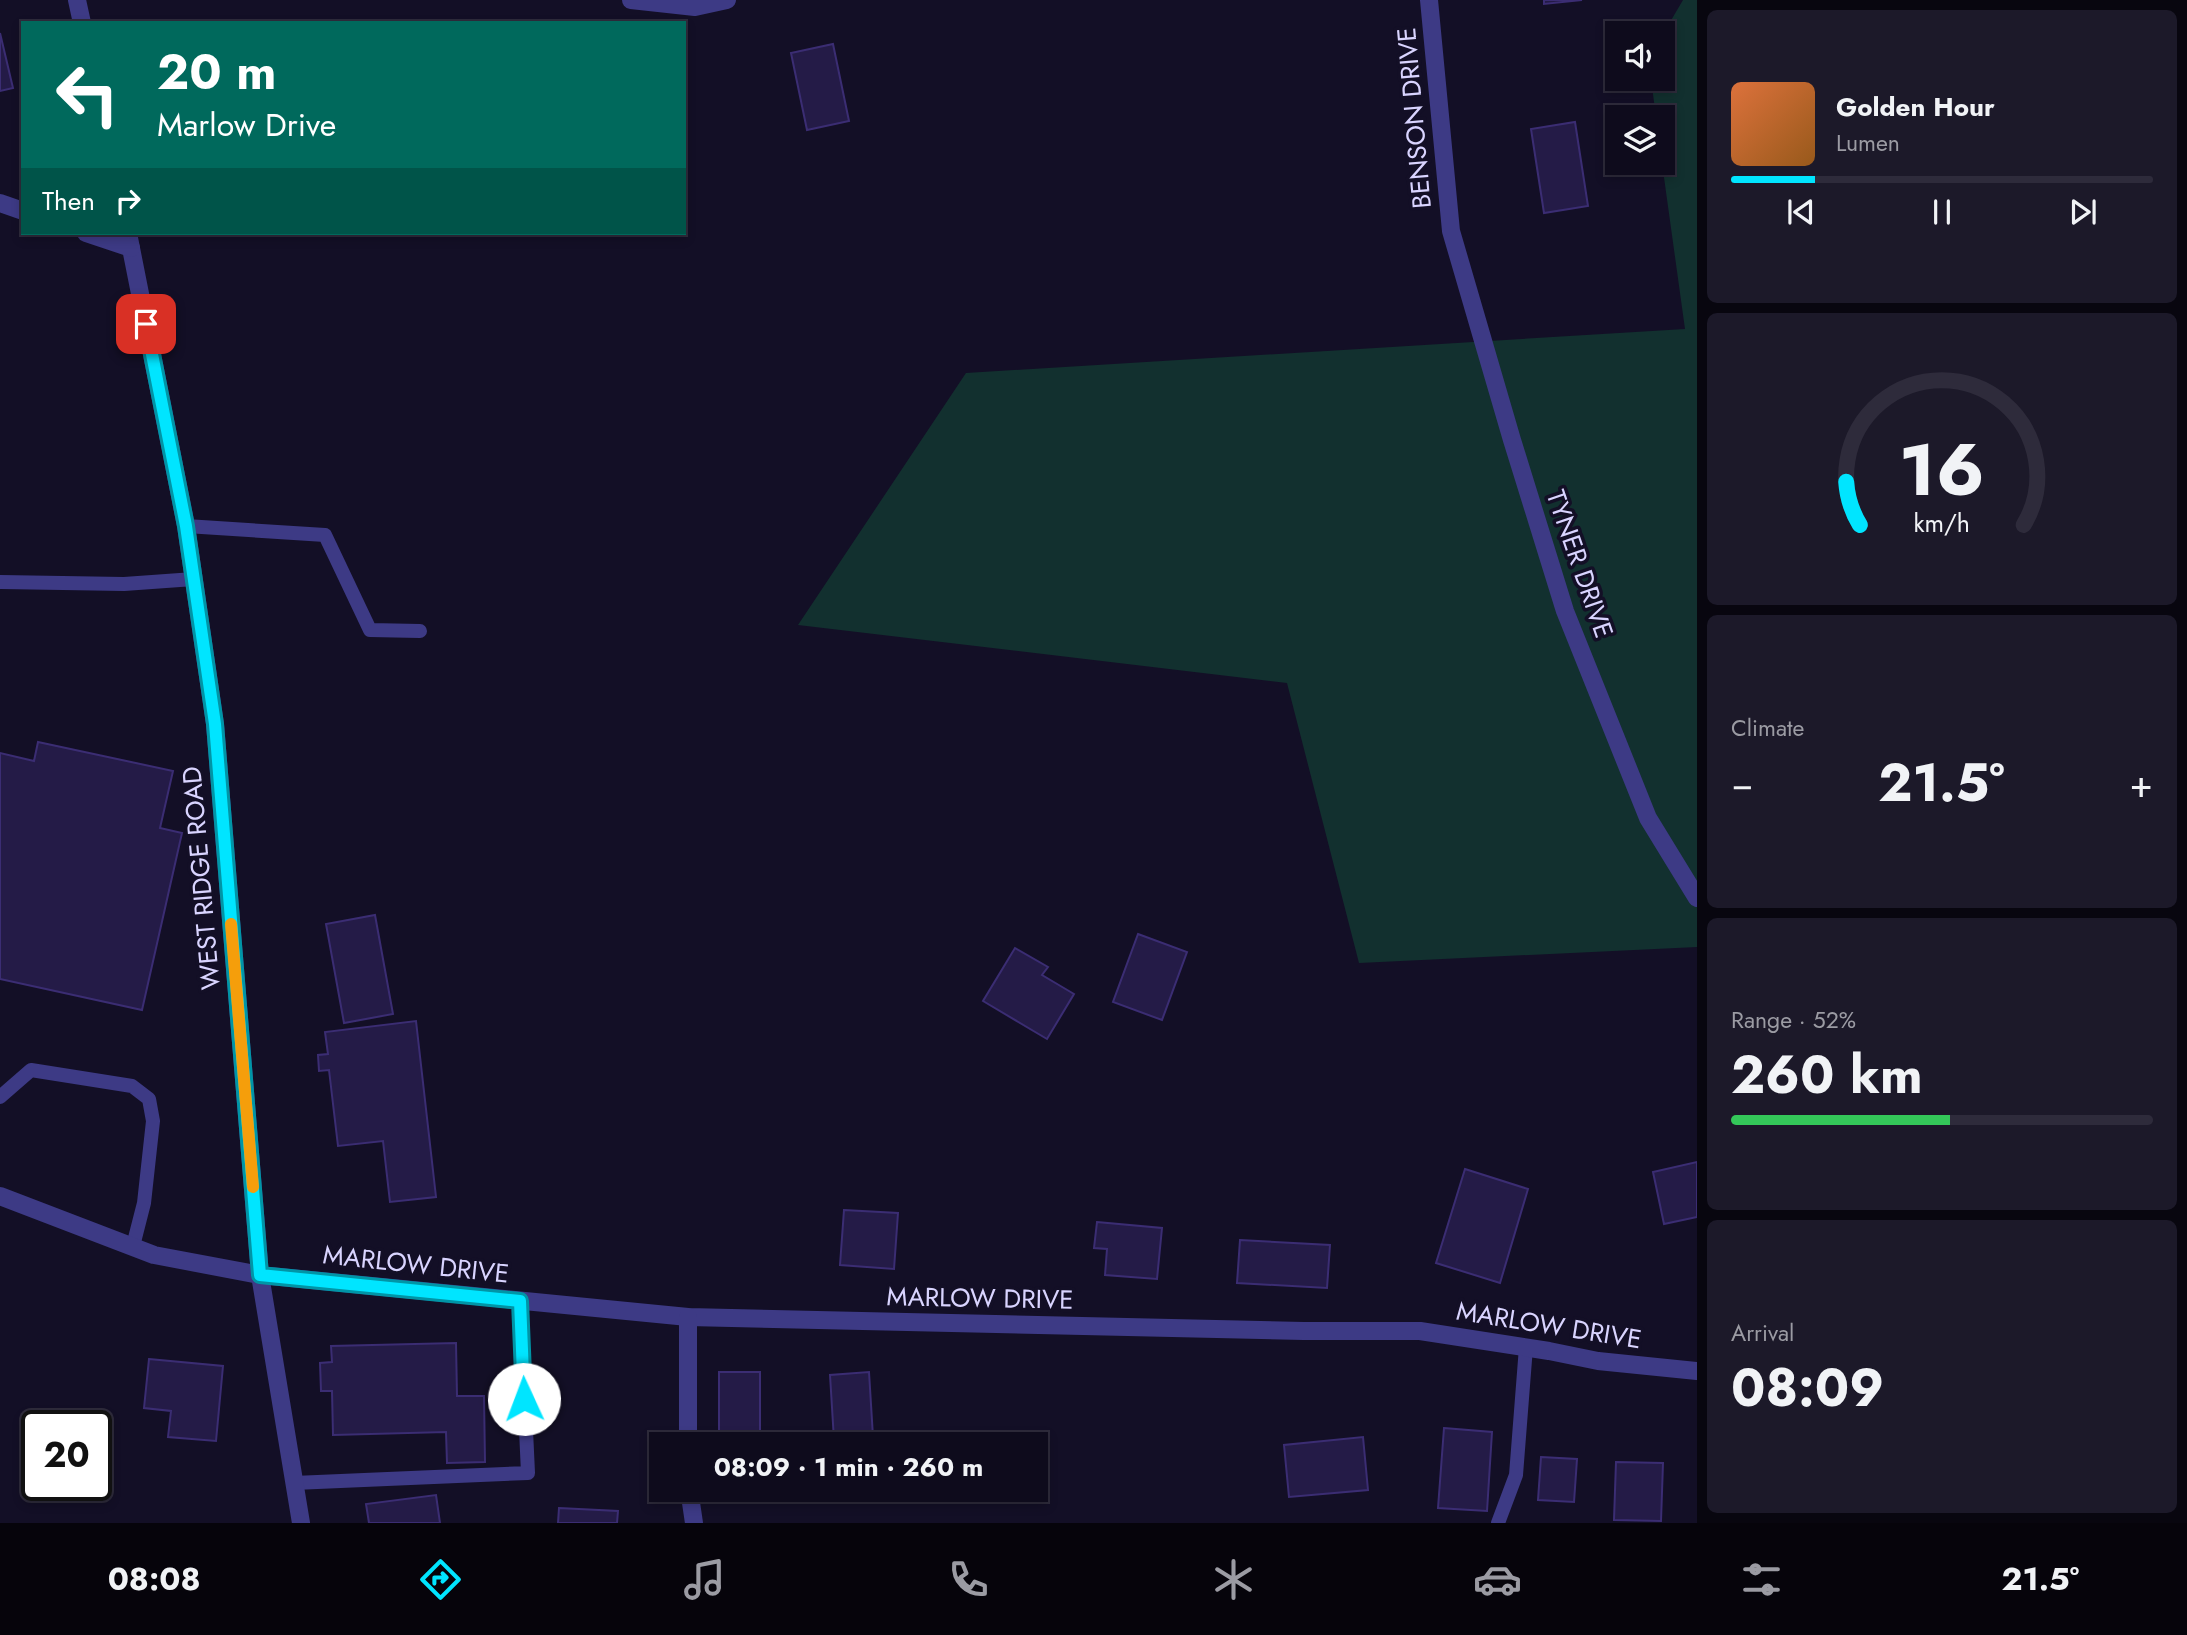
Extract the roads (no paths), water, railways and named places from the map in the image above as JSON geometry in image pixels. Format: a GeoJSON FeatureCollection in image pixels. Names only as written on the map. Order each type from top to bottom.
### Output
{"type":"FeatureCollection","features":[{"type":"Feature","properties":{"kind":"street"},"geometry":{"type":"LineString","coordinates":[[76,0],[81,21]]}},
{"type":"Feature","properties":{"kind":"street"},"geometry":{"type":"LineString","coordinates":[[631,0],[695,7],[727,0]]}},
{"type":"Feature","properties":{"kind":"street","name":"BENSON DRIVE"},"geometry":{"type":"LineString","coordinates":[[1429,0],[1451,231]]}},
{"type":"Feature","properties":{"kind":"street"},"geometry":{"type":"LineString","coordinates":[[0,203],[21,210]]}},
{"type":"Feature","properties":{"kind":"street","name":"TYNER DRIVE"},"geometry":{"type":"LineString","coordinates":[[1451,231],[1565,611],[1648,818],[1697,898]]}},
{"type":"Feature","properties":{"kind":"street"},"geometry":{"type":"LineString","coordinates":[[97,235],[130,241]]}},
{"type":"Feature","properties":{"kind":"street","name":"WEST RIDGE ROAD"},"geometry":{"type":"LineString","coordinates":[[130,241],[186,526],[215,724],[260,1275],[301,1523]]}},
{"type":"Feature","properties":{"kind":"street","name":"MARLOW DRIVE"},"geometry":{"type":"LineString","coordinates":[[0,1196],[154,1255],[260,1275],[688,1317],[1026,1326],[1420,1331],[1610,1362],[1697,1371]]}},
{"type":"Feature","properties":{"kind":"street"},"geometry":{"type":"LineString","coordinates":[[688,1317],[688,1432]]}},
{"type":"Feature","properties":{"kind":"street"},"geometry":{"type":"LineString","coordinates":[[691,1502],[694,1523]]}},
{"type":"Feature","properties":{"kind":"lane"},"geometry":{"type":"LineString","coordinates":[[186,526],[325,535],[370,630],[420,631]]}},
{"type":"Feature","properties":{"kind":"lane"},"geometry":{"type":"LineString","coordinates":[[1,582],[124,584],[194,579]]}},
{"type":"Feature","properties":{"kind":"lane"},"geometry":{"type":"LineString","coordinates":[[0,1097],[31,1070],[132,1086],[149,1099],[153,1121],[144,1203],[133,1246]]}},
{"type":"Feature","properties":{"kind":"lane"},"geometry":{"type":"LineString","coordinates":[[294,1483],[528,1473],[520,1301]]}},
{"type":"Feature","properties":{"kind":"lane"},"geometry":{"type":"LineString","coordinates":[[1498,1523],[1516,1475],[1527,1347]]}}]}
